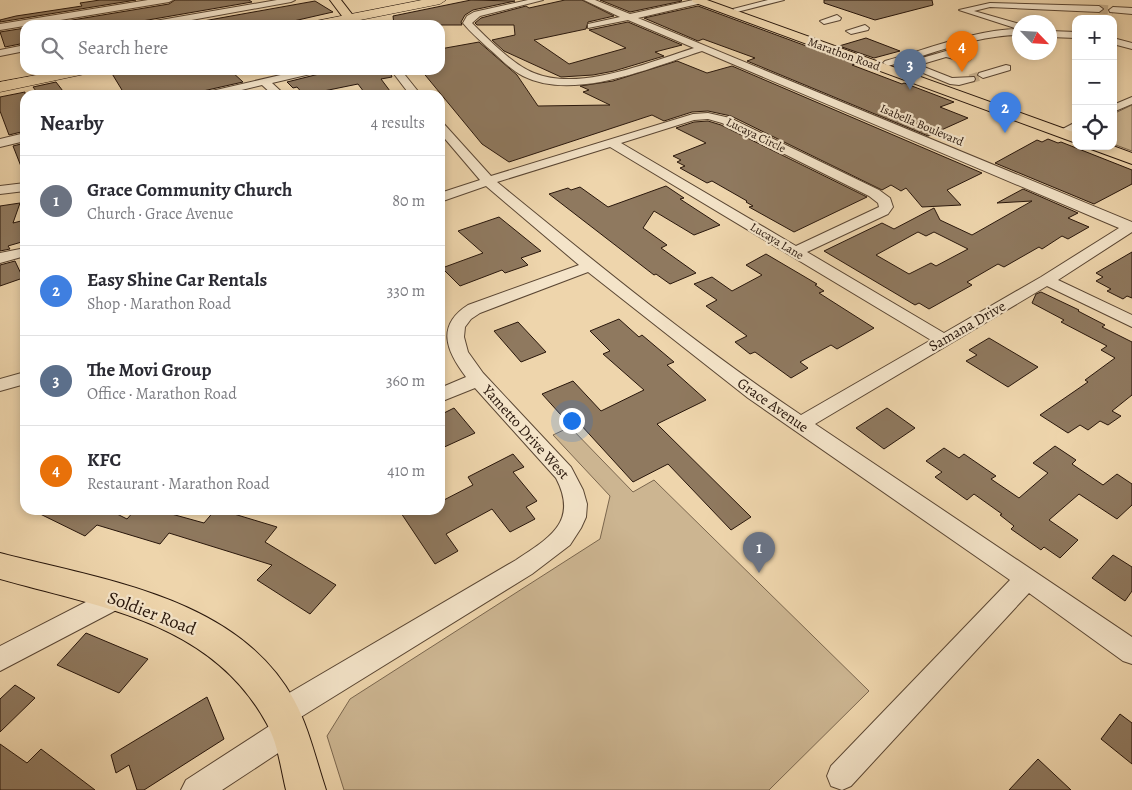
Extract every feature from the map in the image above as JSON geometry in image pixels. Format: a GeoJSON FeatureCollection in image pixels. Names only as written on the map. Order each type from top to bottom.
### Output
{"type":"FeatureCollection","features":[{"type":"Feature","properties":{"kind":"highway"},"geometry":{"type":"LineString","coordinates":[[350,19],[418,0]]}},
{"type":"Feature","properties":{"kind":"highway"},"geometry":{"type":"LineString","coordinates":[[350,19],[440,0]]}},
{"type":"Feature","properties":{"kind":"highway"},"geometry":{"type":"LineString","coordinates":[[0,87],[60,75]]}},
{"type":"Feature","properties":{"kind":"main road"},"geometry":{"type":"LineString","coordinates":[[335,0],[350,19]]}},
{"type":"Feature","properties":{"kind":"main road","name":"Marathon Road"},"geometry":{"type":"LineString","coordinates":[[702,0],[737,9],[1072,131]]}},
{"type":"Feature","properties":{"kind":"main road","name":"Marathon Road"},"geometry":{"type":"LineString","coordinates":[[702,0],[1072,131]]}},
{"type":"Feature","properties":{"kind":"main road"},"geometry":{"type":"LineString","coordinates":[[1117,145],[1132,150]]}},
{"type":"Feature","properties":{"kind":"main road"},"geometry":{"type":"LineString","coordinates":[[1108,150],[1132,159]]}},
{"type":"Feature","properties":{"kind":"main road","name":"Soldier Road"},"geometry":{"type":"LineString","coordinates":[[0,566],[117,597],[177,618],[215,640],[247,666],[273,698],[285,722],[306,790]]}},
{"type":"Feature","properties":{"kind":"street"},"geometry":{"type":"LineString","coordinates":[[41,20],[169,0]]}},
{"type":"Feature","properties":{"kind":"street"},"geometry":{"type":"LineString","coordinates":[[176,20],[291,0]]}},
{"type":"Feature","properties":{"kind":"street"},"geometry":{"type":"LineString","coordinates":[[539,0],[477,14],[470,18],[467,23],[516,68],[533,76],[548,80],[575,81],[598,78],[702,48]]}},
{"type":"Feature","properties":{"kind":"street","name":"Isabella Boulevard"},"geometry":{"type":"LineString","coordinates":[[588,0],[1131,227]]}},
{"type":"Feature","properties":{"kind":"street"},"geometry":{"type":"LineString","coordinates":[[590,26],[702,0]]}},
{"type":"Feature","properties":{"kind":"street"},"geometry":{"type":"LineString","coordinates":[[737,9],[780,0]]}},
{"type":"Feature","properties":{"kind":"street"},"geometry":{"type":"LineString","coordinates":[[224,3],[240,8]]}},
{"type":"Feature","properties":{"kind":"street"},"geometry":{"type":"LineString","coordinates":[[1012,25],[963,10],[990,5],[1099,9]]}},
{"type":"Feature","properties":{"kind":"street"},"geometry":{"type":"LineString","coordinates":[[1113,10],[1132,11]]}},
{"type":"Feature","properties":{"kind":"street"},"geometry":{"type":"LineString","coordinates":[[824,21],[838,18]]}},
{"type":"Feature","properties":{"kind":"street"},"geometry":{"type":"LineString","coordinates":[[0,27],[20,24]]}},
{"type":"Feature","properties":{"kind":"street"},"geometry":{"type":"LineString","coordinates":[[851,31],[865,28]]}},
{"type":"Feature","properties":{"kind":"street"},"geometry":{"type":"LineString","coordinates":[[888,63],[1000,33],[1012,32]]}},
{"type":"Feature","properties":{"kind":"street"},"geometry":{"type":"LineString","coordinates":[[1057,35],[1072,36]]}},
{"type":"Feature","properties":{"kind":"street"},"geometry":{"type":"LineString","coordinates":[[1117,42],[1132,46]]}},
{"type":"Feature","properties":{"kind":"street"},"geometry":{"type":"LineString","coordinates":[[0,53],[20,49]]}},
{"type":"Feature","properties":{"kind":"street"},"geometry":{"type":"LineString","coordinates":[[966,60],[946,54],[909,65],[952,82],[970,79]]}},
{"type":"Feature","properties":{"kind":"street"},"geometry":{"type":"LineString","coordinates":[[983,75],[1006,68]]}},
{"type":"Feature","properties":{"kind":"street"},"geometry":{"type":"LineString","coordinates":[[229,90],[294,75]]}},
{"type":"Feature","properties":{"kind":"street"},"geometry":{"type":"LineString","coordinates":[[400,75],[412,90]]}},
{"type":"Feature","properties":{"kind":"street"},"geometry":{"type":"LineString","coordinates":[[264,82],[274,90]]}},
{"type":"Feature","properties":{"kind":"street"},"geometry":{"type":"LineString","coordinates":[[1117,106],[1132,100]]}},
{"type":"Feature","properties":{"kind":"street","name":"Lucaya Circle"},"geometry":{"type":"LineString","coordinates":[[445,196],[693,117],[715,116],[874,193],[885,201],[886,207],[883,211],[795,252]]}},
{"type":"Feature","properties":{"kind":"street","name":"Grace Avenue"},"geometry":{"type":"LineString","coordinates":[[445,132],[488,182],[590,266],[755,393],[1093,623],[1132,652]]}},
{"type":"Feature","properties":{"kind":"street"},"geometry":{"type":"LineString","coordinates":[[0,143],[20,138]]}},
{"type":"Feature","properties":{"kind":"street","name":"Lucaya Lane"},"geometry":{"type":"LineString","coordinates":[[612,143],[942,339]]}},
{"type":"Feature","properties":{"kind":"street"},"geometry":{"type":"LineString","coordinates":[[0,190],[20,188]]}},
{"type":"Feature","properties":{"kind":"street","name":"Samana Drive"},"geometry":{"type":"LineString","coordinates":[[800,424],[942,339],[1047,280],[1131,227]]}},
{"type":"Feature","properties":{"kind":"street"},"geometry":{"type":"LineString","coordinates":[[0,258],[20,253]]}},
{"type":"Feature","properties":{"kind":"street","name":"Yametto Drive West"},"geometry":{"type":"LineString","coordinates":[[285,722],[549,551],[564,537],[573,524],[577,512],[577,498],[564,472],[478,380],[455,342],[456,330],[461,318],[467,313],[494,300],[590,266]]}},
{"type":"Feature","properties":{"kind":"street"},"geometry":{"type":"LineString","coordinates":[[1047,280],[1132,322]]}},
{"type":"Feature","properties":{"kind":"street"},"geometry":{"type":"LineString","coordinates":[[0,384],[20,379]]}},
{"type":"Feature","properties":{"kind":"street"},"geometry":{"type":"LineString","coordinates":[[445,394],[478,380]]}},
{"type":"Feature","properties":{"kind":"street"},"geometry":{"type":"LineString","coordinates":[[841,776],[1026,579]]}},
{"type":"Feature","properties":{"kind":"street"},"geometry":{"type":"LineString","coordinates":[[0,658],[117,597]]}},
{"type":"Feature","properties":{"kind":"street"},"geometry":{"type":"LineString","coordinates":[[196,790],[285,722]]}},
{"type":"Feature","properties":{"kind":"shaded area"},"geometry":{"type":"Polygon","coordinates":[[[1132,105],[1132,151],[1117,145],[1117,112],[1132,105]]]}},
{"type":"Feature","properties":{"kind":"shaded area"},"geometry":{"type":"Polygon","coordinates":[[[570,427],[633,492],[654,480],[869,691],[769,790],[344,790],[327,736],[350,699],[600,539],[610,496],[553,435],[570,427]]]}},
{"type":"Feature","properties":{"kind":"building"},"geometry":{"type":"Polygon","coordinates":[[[100,0],[136,0],[0,22],[0,20],[16,16],[82,6],[80,3],[100,0]]]}},
{"type":"Feature","properties":{"kind":"building"},"geometry":{"type":"Polygon","coordinates":[[[175,0],[249,0],[252,2],[148,20],[72,20],[169,4],[175,0]]]}},
{"type":"Feature","properties":{"kind":"building"},"geometry":{"type":"Polygon","coordinates":[[[471,0],[515,1],[473,10],[465,15],[461,22],[462,25],[445,25],[445,20],[393,20],[393,16],[471,0]]]}},
{"type":"Feature","properties":{"kind":"building"},"geometry":{"type":"Polygon","coordinates":[[[565,0],[582,0],[614,16],[588,22],[586,29],[534,40],[569,64],[626,48],[589,30],[628,22],[682,45],[655,52],[664,56],[614,71],[593,75],[561,77],[504,51],[492,40],[515,35],[514,25],[477,25],[475,23],[481,18],[526,6],[529,8],[565,0]]]}},
{"type":"Feature","properties":{"kind":"building"},"geometry":{"type":"Polygon","coordinates":[[[600,0],[681,0],[682,1],[630,12],[600,0]]]}},
{"type":"Feature","properties":{"kind":"building"},"geometry":{"type":"Polygon","coordinates":[[[824,0],[932,0],[933,5],[875,20],[824,3],[824,0]]]}},
{"type":"Feature","properties":{"kind":"building"},"geometry":{"type":"Polygon","coordinates":[[[315,1],[333,12],[298,20],[209,20],[315,1]]]}},
{"type":"Feature","properties":{"kind":"building"},"geometry":{"type":"Polygon","coordinates":[[[698,6],[954,102],[940,107],[968,118],[928,136],[747,61],[755,58],[703,39],[698,41],[644,18],[698,6]]]}},
{"type":"Feature","properties":{"kind":"building"},"geometry":{"type":"Polygon","coordinates":[[[20,29],[20,44],[5,47],[0,32],[20,29]]]}},
{"type":"Feature","properties":{"kind":"building"},"geometry":{"type":"Polygon","coordinates":[[[866,38],[900,51],[874,58],[839,46],[866,38]]]}},
{"type":"Feature","properties":{"kind":"building"},"geometry":{"type":"Polygon","coordinates":[[[479,42],[517,75],[538,106],[610,105],[583,92],[589,90],[580,86],[613,81],[677,61],[707,73],[732,66],[982,173],[947,190],[961,205],[922,207],[906,188],[901,191],[891,185],[882,190],[731,116],[708,111],[692,112],[664,121],[652,115],[509,162],[482,144],[445,99],[445,90],[437,90],[425,75],[445,75],[445,48],[479,42]]]}},
{"type":"Feature","properties":{"kind":"building"},"geometry":{"type":"Polygon","coordinates":[[[113,75],[235,75],[243,82],[207,90],[122,90],[113,75]]]}},
{"type":"Feature","properties":{"kind":"building"},"geometry":{"type":"Polygon","coordinates":[[[315,75],[391,75],[392,77],[381,79],[389,90],[362,90],[358,84],[329,90],[300,90],[297,87],[293,88],[287,82],[315,75]]]}},
{"type":"Feature","properties":{"kind":"building"},"geometry":{"type":"Polygon","coordinates":[[[56,82],[62,90],[35,90],[33,87],[56,82]]]}},
{"type":"Feature","properties":{"kind":"building"},"geometry":{"type":"Polygon","coordinates":[[[20,93],[20,132],[9,135],[0,111],[0,97],[20,93]]]}},
{"type":"Feature","properties":{"kind":"building"},"geometry":{"type":"Polygon","coordinates":[[[708,121],[721,125],[867,197],[794,232],[749,207],[753,206],[712,181],[707,183],[680,168],[685,166],[677,162],[681,160],[673,156],[706,143],[676,128],[694,122],[708,121]]]}},
{"type":"Feature","properties":{"kind":"building"},"geometry":{"type":"Polygon","coordinates":[[[1048,139],[1058,143],[1061,142],[1072,146],[1072,150],[1081,150],[1132,170],[1132,184],[1094,204],[995,163],[1037,140],[1042,142],[1048,139]]]}},
{"type":"Feature","properties":{"kind":"building"},"geometry":{"type":"Polygon","coordinates":[[[20,144],[20,164],[13,146],[20,144]]]}},
{"type":"Feature","properties":{"kind":"building"},"geometry":{"type":"Polygon","coordinates":[[[666,186],[684,198],[680,199],[720,225],[694,235],[654,211],[643,228],[667,245],[661,248],[696,273],[670,284],[656,274],[654,275],[549,194],[568,188],[571,190],[580,187],[608,207],[666,186]]]}},
{"type":"Feature","properties":{"kind":"building"},"geometry":{"type":"Polygon","coordinates":[[[1023,189],[1078,213],[1068,218],[1089,227],[1068,239],[1062,236],[1042,249],[1039,247],[1004,267],[998,264],[967,282],[972,285],[929,309],[919,303],[915,305],[824,251],[882,223],[894,229],[934,208],[940,220],[972,235],[1032,201],[997,203],[1023,189]],[[918,232],[876,255],[909,274],[931,263],[936,266],[968,249],[934,232],[926,236],[918,232]]]}},
{"type":"Feature","properties":{"kind":"building"},"geometry":{"type":"Polygon","coordinates":[[[20,203],[13,223],[20,221],[20,242],[8,246],[10,249],[0,251],[0,206],[20,203]]]}},
{"type":"Feature","properties":{"kind":"building"},"geometry":{"type":"Polygon","coordinates":[[[499,217],[541,251],[521,258],[528,265],[505,273],[502,270],[460,286],[445,271],[445,267],[483,253],[458,231],[499,217]]]}},
{"type":"Feature","properties":{"kind":"building"},"geometry":{"type":"Polygon","coordinates":[[[1132,252],[1132,298],[1127,296],[1123,299],[1107,291],[1111,289],[1096,281],[1103,277],[1096,273],[1132,252]]]}},
{"type":"Feature","properties":{"kind":"building"},"geometry":{"type":"Polygon","coordinates":[[[766,254],[817,284],[815,285],[824,291],[819,293],[874,328],[837,349],[831,345],[800,362],[808,368],[791,378],[755,352],[750,354],[735,342],[747,336],[706,306],[717,300],[694,284],[712,277],[732,291],[762,275],[746,265],[766,254]]]}},
{"type":"Feature","properties":{"kind":"building"},"geometry":{"type":"Polygon","coordinates":[[[15,261],[20,272],[20,279],[0,286],[0,265],[15,261]]]}},
{"type":"Feature","properties":{"kind":"building"},"geometry":{"type":"Polygon","coordinates":[[[1041,292],[1079,310],[1105,325],[1102,327],[1132,342],[1132,395],[1112,411],[1121,416],[1108,425],[1100,421],[1088,430],[1080,425],[1068,433],[1040,415],[1088,382],[1085,380],[1115,358],[1101,350],[1107,346],[1061,322],[1064,320],[1032,303],[1036,294],[1041,292]]]}},
{"type":"Feature","properties":{"kind":"building"},"geometry":{"type":"Polygon","coordinates":[[[619,319],[639,337],[642,335],[674,362],[667,365],[706,400],[657,424],[751,517],[731,530],[668,464],[633,482],[569,412],[561,415],[542,394],[573,381],[601,411],[644,390],[603,354],[610,351],[590,331],[619,319]]]}},
{"type":"Feature","properties":{"kind":"building"},"geometry":{"type":"Polygon","coordinates":[[[518,322],[546,352],[521,362],[494,331],[518,322]]]}},
{"type":"Feature","properties":{"kind":"building"},"geometry":{"type":"Polygon","coordinates":[[[989,338],[1038,367],[1008,387],[966,361],[977,355],[969,350],[989,338]]]}},
{"type":"Feature","properties":{"kind":"building"},"geometry":{"type":"Polygon","coordinates":[[[454,408],[475,433],[445,447],[445,412],[454,408]]]}},
{"type":"Feature","properties":{"kind":"building"},"geometry":{"type":"Polygon","coordinates":[[[887,408],[915,428],[884,449],[856,428],[887,408]]]}},
{"type":"Feature","properties":{"kind":"building"},"geometry":{"type":"Polygon","coordinates":[[[1055,446],[1076,460],[1072,464],[1103,485],[1117,474],[1132,484],[1132,505],[1117,519],[1079,494],[1049,520],[1078,540],[1060,558],[1044,547],[1041,550],[1011,529],[1014,526],[1000,515],[1002,514],[974,494],[967,500],[935,477],[942,472],[926,461],[944,448],[959,458],[964,454],[996,476],[991,479],[1019,498],[1048,473],[1033,463],[1055,446]]]}},
{"type":"Feature","properties":{"kind":"building"},"geometry":{"type":"Polygon","coordinates":[[[513,454],[524,467],[513,472],[537,501],[526,507],[535,519],[510,532],[492,509],[446,534],[458,551],[435,564],[402,515],[445,515],[445,499],[473,485],[468,477],[513,454]]]}},
{"type":"Feature","properties":{"kind":"building"},"geometry":{"type":"Polygon","coordinates":[[[42,515],[119,515],[127,519],[131,515],[175,515],[204,523],[211,515],[237,515],[277,527],[265,542],[336,585],[310,614],[257,580],[272,565],[169,533],[160,544],[97,525],[85,536],[42,515]]]}},
{"type":"Feature","properties":{"kind":"building"},"geometry":{"type":"Polygon","coordinates":[[[1113,555],[1132,567],[1132,591],[1125,601],[1092,578],[1113,555]]]}},
{"type":"Feature","properties":{"kind":"building"},"geometry":{"type":"Polygon","coordinates":[[[86,633],[148,659],[119,693],[57,665],[86,633]]]}},
{"type":"Feature","properties":{"kind":"building"},"geometry":{"type":"Polygon","coordinates":[[[15,685],[35,698],[0,732],[0,699],[15,685]]]}},
{"type":"Feature","properties":{"kind":"building"},"geometry":{"type":"Polygon","coordinates":[[[207,697],[224,739],[144,790],[137,790],[129,765],[116,773],[111,755],[207,697]]]}},
{"type":"Feature","properties":{"kind":"building"},"geometry":{"type":"Polygon","coordinates":[[[1120,714],[1132,723],[1132,764],[1101,739],[1120,714]]]}},
{"type":"Feature","properties":{"kind":"building"},"geometry":{"type":"Polygon","coordinates":[[[0,744],[27,763],[41,749],[95,790],[0,790],[0,744]]]}},
{"type":"Feature","properties":{"kind":"building"},"geometry":{"type":"Polygon","coordinates":[[[1038,759],[1071,790],[1009,790],[1038,759]]]}},
{"type":"Feature","properties":{"kind":"tunnel"},"geometry":{"type":"LineString","coordinates":[[1099,9],[1113,10]]}},
{"type":"Feature","properties":{"kind":"tunnel"},"geometry":{"type":"LineString","coordinates":[[970,79],[983,75]]}},
{"type":"Feature","properties":{"kind":"place","name":"KFC"},"geometry":{"type":"Point","coordinates":[962,72]}},
{"type":"Feature","properties":{"kind":"place","name":"The Movi Group"},"geometry":{"type":"Point","coordinates":[910,90]}},
{"type":"Feature","properties":{"kind":"place","name":"Easy Shine Car Rentals"},"geometry":{"type":"Point","coordinates":[1005,133]}},
{"type":"Feature","properties":{"kind":"place","name":"Grace Community Church"},"geometry":{"type":"Point","coordinates":[759,573]}}]}
